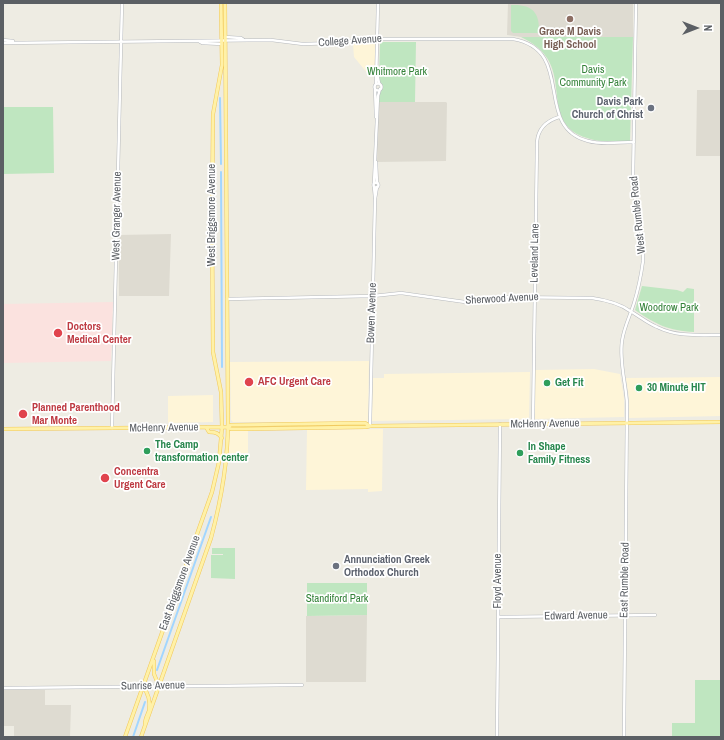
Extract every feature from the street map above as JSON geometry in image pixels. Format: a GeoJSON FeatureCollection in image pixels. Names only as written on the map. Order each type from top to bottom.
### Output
{"type":"FeatureCollection","features":[{"type":"Feature","properties":{"kind":"main road","name":"West Briggsmore Avenue"},"geometry":{"type":"LineString","coordinates":[[221,3],[223,40],[228,427]]}},
{"type":"Feature","properties":{"kind":"main road","name":"West Briggsmore Avenue"},"geometry":{"type":"LineString","coordinates":[[222,427],[221,392],[214,364],[213,352],[212,223],[213,114],[214,100],[221,68],[225,3]]}},
{"type":"Feature","properties":{"kind":"main road","name":"McHenry Avenue"},"geometry":{"type":"LineString","coordinates":[[3,429],[228,427],[231,425],[365,423],[370,426],[721,422]]}},
{"type":"Feature","properties":{"kind":"main road"},"geometry":{"type":"LineString","coordinates":[[206,427],[209,432],[216,432],[222,438]]}},
{"type":"Feature","properties":{"kind":"main road","name":"East Briggsmore Avenue"},"geometry":{"type":"LineString","coordinates":[[124,737],[212,492],[219,462],[222,427]]}},
{"type":"Feature","properties":{"kind":"main road","name":"East Briggsmore Avenue"},"geometry":{"type":"LineString","coordinates":[[141,737],[213,531],[225,467],[228,427]]}},
{"type":"Feature","properties":{"kind":"main road"},"geometry":{"type":"LineString","coordinates":[[156,650],[153,662],[154,674],[160,686]]}},
{"type":"Feature","properties":{"kind":"main road"},"geometry":{"type":"LineString","coordinates":[[143,686],[148,695],[150,704],[145,719],[146,725]]}},
{"type":"Feature","properties":{"kind":"street","name":"West Granger Avenue"},"geometry":{"type":"LineString","coordinates":[[112,428],[122,3]]}},
{"type":"Feature","properties":{"kind":"street"},"geometry":{"type":"LineString","coordinates":[[376,117],[374,87],[376,84],[377,72],[378,3]]}},
{"type":"Feature","properties":{"kind":"street","name":"West Rumble Road"},"geometry":{"type":"LineString","coordinates":[[627,423],[626,395],[621,354],[623,333],[639,283],[643,252],[642,234],[634,189],[636,3]]}},
{"type":"Feature","properties":{"kind":"street","name":"College Avenue"},"geometry":{"type":"LineString","coordinates":[[121,42],[200,41],[202,43],[223,40],[274,40],[303,44],[335,44],[360,39],[378,38],[418,40],[506,38],[524,41],[539,52],[548,64],[551,72],[556,108],[559,117],[572,133],[584,140],[598,143],[634,142]]}},
{"type":"Feature","properties":{"kind":"street"},"geometry":{"type":"LineString","coordinates":[[3,41],[121,42]]}},
{"type":"Feature","properties":{"kind":"street"},"geometry":{"type":"LineString","coordinates":[[376,117],[378,96],[381,86],[377,72]]}},
{"type":"Feature","properties":{"kind":"street"},"geometry":{"type":"LineString","coordinates":[[375,89],[380,89]]}},
{"type":"Feature","properties":{"kind":"street","name":"Bowen Avenue"},"geometry":{"type":"LineString","coordinates":[[370,426],[376,185],[376,117]]}},
{"type":"Feature","properties":{"kind":"street","name":"Leveland Lane"},"geometry":{"type":"LineString","coordinates":[[533,424],[537,139],[539,132],[546,123],[559,117]]}},
{"type":"Feature","properties":{"kind":"street","name":"Sherwood Avenue"},"geometry":{"type":"LineString","coordinates":[[227,299],[373,296],[408,293],[469,302],[500,297],[600,299],[616,303],[650,324],[670,332],[689,335],[721,335]]}},
{"type":"Feature","properties":{"kind":"street","name":"East Rumble Road"},"geometry":{"type":"LineString","coordinates":[[624,737],[627,423]]}},
{"type":"Feature","properties":{"kind":"street","name":"Floyd Avenue"},"geometry":{"type":"LineString","coordinates":[[497,737],[500,424]]}},
{"type":"Feature","properties":{"kind":"street","name":"Edward Avenue"},"geometry":{"type":"LineString","coordinates":[[498,617],[655,615]]}},
{"type":"Feature","properties":{"kind":"street","name":"Sunrise Avenue"},"geometry":{"type":"LineString","coordinates":[[3,688],[302,685]]}},
{"type":"Feature","properties":{"kind":"shaded area","name":"Grace M Davis High School"},"geometry":{"type":"Polygon","coordinates":[[[508,3],[633,3],[633,37],[521,37],[507,35],[508,3]]]}},
{"type":"Feature","properties":{"kind":"shaded area"},"geometry":{"type":"Polygon","coordinates":[[[376,40],[375,74],[368,74],[354,57],[353,44],[376,40]]]}},
{"type":"Feature","properties":{"kind":"shaded area"},"geometry":{"type":"Polygon","coordinates":[[[697,90],[721,90],[721,156],[696,156],[697,90]]]}},
{"type":"Feature","properties":{"kind":"shaded area"},"geometry":{"type":"Polygon","coordinates":[[[378,102],[446,102],[446,161],[377,162],[378,102]]]}},
{"type":"Feature","properties":{"kind":"shaded area"},"geometry":{"type":"Polygon","coordinates":[[[171,234],[169,296],[119,296],[119,235],[171,234]]]}},
{"type":"Feature","properties":{"kind":"shaded area","name":"Doctors Medical Center"},"geometry":{"type":"Polygon","coordinates":[[[113,302],[111,361],[3,363],[3,304],[113,302]]]}},
{"type":"Feature","properties":{"kind":"shaded area"},"geometry":{"type":"Polygon","coordinates":[[[369,361],[368,422],[233,422],[231,420],[230,362],[369,361]]]}},
{"type":"Feature","properties":{"kind":"shaded area"},"geometry":{"type":"Polygon","coordinates":[[[594,369],[620,374],[624,398],[624,417],[534,419],[535,370],[594,369]]]}},
{"type":"Feature","properties":{"kind":"shaded area"},"geometry":{"type":"Polygon","coordinates":[[[530,372],[529,419],[372,421],[373,378],[384,378],[384,374],[530,372]]]}},
{"type":"Feature","properties":{"kind":"shaded area"},"geometry":{"type":"Polygon","coordinates":[[[721,377],[721,416],[629,418],[629,398],[626,378],[721,377]]]}},
{"type":"Feature","properties":{"kind":"shaded area"},"geometry":{"type":"Polygon","coordinates":[[[213,395],[213,422],[168,423],[168,396],[213,395]]]}},
{"type":"Feature","properties":{"kind":"shaded area"},"geometry":{"type":"Polygon","coordinates":[[[383,429],[382,491],[368,492],[368,489],[306,490],[307,430],[383,429]]]}},
{"type":"Feature","properties":{"kind":"shaded area"},"geometry":{"type":"Polygon","coordinates":[[[248,430],[248,453],[228,453],[230,431],[248,430]]]}},
{"type":"Feature","properties":{"kind":"shaded area"},"geometry":{"type":"Polygon","coordinates":[[[367,615],[366,682],[306,682],[306,616],[367,615]]]}},
{"type":"Feature","properties":{"kind":"shaded area"},"geometry":{"type":"Polygon","coordinates":[[[3,690],[45,690],[45,705],[71,705],[70,737],[14,737],[14,726],[3,726],[3,690]]]}},
{"type":"Feature","properties":{"kind":"green space"},"geometry":{"type":"Polygon","coordinates":[[[511,5],[524,6],[533,11],[538,20],[539,33],[513,33],[511,31],[511,5]]]}},
{"type":"Feature","properties":{"kind":"green space","name":"Davis Community Park"},"geometry":{"type":"Polygon","coordinates":[[[521,37],[633,37],[630,141],[598,141],[574,132],[566,124],[561,114],[555,80],[547,58],[536,46],[521,37]]]}},
{"type":"Feature","properties":{"kind":"green space","name":"Whitmore Park"},"geometry":{"type":"Polygon","coordinates":[[[380,42],[416,42],[415,102],[379,102],[382,88],[379,78],[380,42]]]}},
{"type":"Feature","properties":{"kind":"green space"},"geometry":{"type":"Polygon","coordinates":[[[3,107],[53,107],[54,173],[3,174],[3,107]]]}},
{"type":"Feature","properties":{"kind":"green space","name":"Woodrow Park"},"geometry":{"type":"Polygon","coordinates":[[[642,286],[683,292],[687,288],[694,289],[694,332],[677,330],[663,326],[635,310],[642,286]]]}},
{"type":"Feature","properties":{"kind":"green space"},"geometry":{"type":"Polygon","coordinates":[[[212,548],[235,548],[235,579],[211,578],[211,555],[223,555],[212,554],[212,548]]]}},
{"type":"Feature","properties":{"kind":"green space","name":"Standiford Park"},"geometry":{"type":"Polygon","coordinates":[[[307,583],[367,583],[367,615],[307,616],[307,583]]]}},
{"type":"Feature","properties":{"kind":"green space"},"geometry":{"type":"Polygon","coordinates":[[[695,680],[721,680],[721,737],[672,737],[672,723],[695,723],[695,680]]]}},
{"type":"Feature","properties":{"kind":"waterway"},"geometry":{"type":"LineString","coordinates":[[220,98],[221,164]]}},
{"type":"Feature","properties":{"kind":"waterway"},"geometry":{"type":"LineString","coordinates":[[221,172],[222,367]]}},
{"type":"Feature","properties":{"kind":"waterway"},"geometry":{"type":"LineString","coordinates":[[157,670],[211,517]]}},
{"type":"Feature","properties":{"kind":"waterway"},"geometry":{"type":"LineString","coordinates":[[133,737],[145,702]]}},
{"type":"Feature","properties":{"kind":"place","name":"Grace M Davis High School"},"geometry":{"type":"Point","coordinates":[570,19]}},
{"type":"Feature","properties":{"kind":"place","name":"Davis Park Church of Christ"},"geometry":{"type":"Point","coordinates":[651,108]}},
{"type":"Feature","properties":{"kind":"place","name":"Doctors Medical Center"},"geometry":{"type":"Point","coordinates":[58,333]}},
{"type":"Feature","properties":{"kind":"place","name":"AFC Urgent Care"},"geometry":{"type":"Point","coordinates":[249,382]}},
{"type":"Feature","properties":{"kind":"place","name":"Get Fit"},"geometry":{"type":"Point","coordinates":[547,383]}},
{"type":"Feature","properties":{"kind":"place","name":"30 Minute HIT"},"geometry":{"type":"Point","coordinates":[639,388]}},
{"type":"Feature","properties":{"kind":"place","name":"Planned Parenthood Mar Monte"},"geometry":{"type":"Point","coordinates":[23,414]}},
{"type":"Feature","properties":{"kind":"place","name":"The Camp transformation center"},"geometry":{"type":"Point","coordinates":[147,451]}},
{"type":"Feature","properties":{"kind":"place","name":"In Shape Family Fitness"},"geometry":{"type":"Point","coordinates":[520,453]}},
{"type":"Feature","properties":{"kind":"place","name":"Concentra Urgent Care"},"geometry":{"type":"Point","coordinates":[105,478]}},
{"type":"Feature","properties":{"kind":"place","name":"Annunciation Greek Orthodox Church"},"geometry":{"type":"Point","coordinates":[336,566]}}]}
